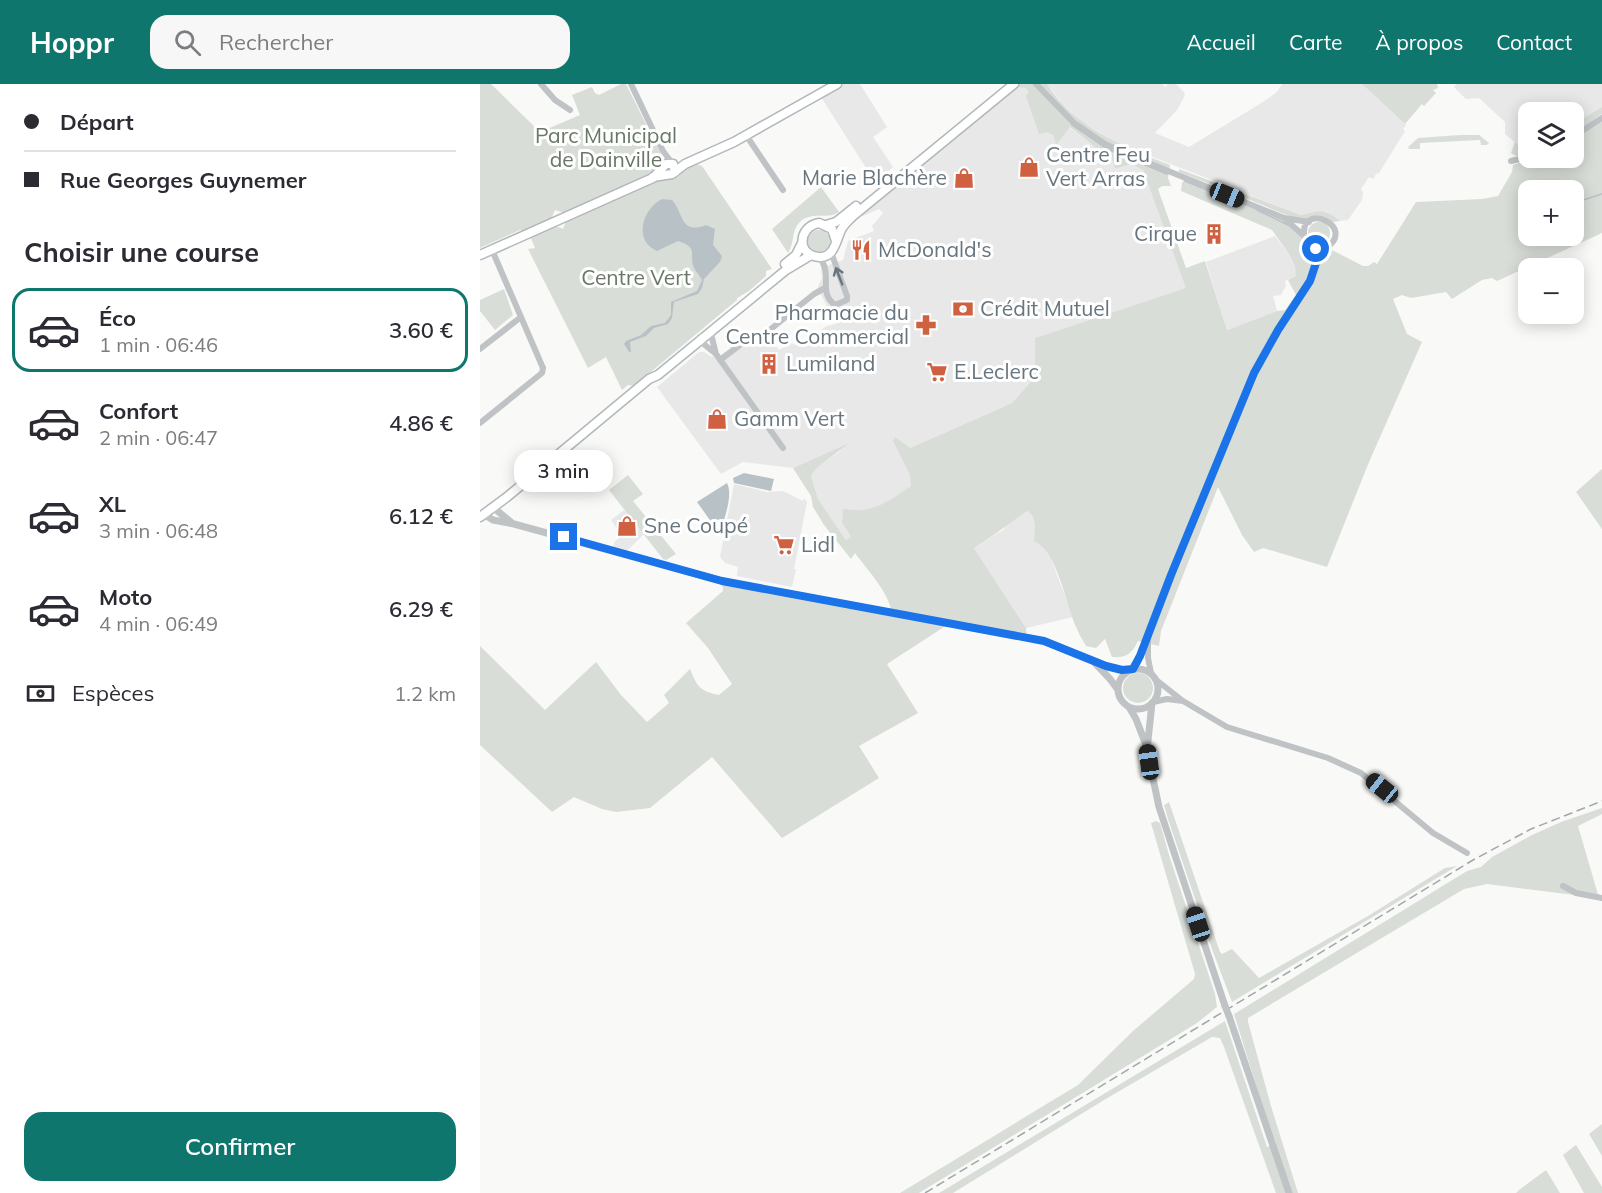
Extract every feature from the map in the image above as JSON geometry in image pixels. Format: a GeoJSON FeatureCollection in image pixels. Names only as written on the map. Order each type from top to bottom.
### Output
{"type":"FeatureCollection","features":[{"type":"Feature","properties":{"kind":"main road"},"geometry":{"type":"LineString","coordinates":[[482,518],[649,379],[658,375],[700,341],[792,258],[802,243],[808,227],[836,222],[1005,84]]}},
{"type":"Feature","properties":{"kind":"main road"},"geometry":{"type":"LineString","coordinates":[[649,379],[654,371],[795,262],[831,252],[842,228],[853,216],[1014,84]]}},
{"type":"Feature","properties":{"kind":"main road"},"geometry":{"type":"LineString","coordinates":[[480,255],[746,135],[835,85]]}},
{"type":"Feature","properties":{"kind":"main road"},"geometry":{"type":"LineString","coordinates":[[826,225],[834,231],[836,241]]}},
{"type":"Feature","properties":{"kind":"main road"},"geometry":{"type":"LineString","coordinates":[[802,243],[805,250],[815,256]]}},
{"type":"Feature","properties":{"kind":"street"},"geometry":{"type":"LineString","coordinates":[[541,84],[561,105],[570,110]]}},
{"type":"Feature","properties":{"kind":"street"},"geometry":{"type":"LineString","coordinates":[[631,84],[670,168]]}},
{"type":"Feature","properties":{"kind":"street"},"geometry":{"type":"LineString","coordinates":[[1038,85],[1074,123],[1105,144],[1284,218],[1309,222],[1322,218],[1333,226],[1334,239],[1316,263],[1310,281],[1269,345],[1246,392],[1148,637],[1131,670],[1120,679],[1118,690]]}},
{"type":"Feature","properties":{"kind":"street"},"geometry":{"type":"LineString","coordinates":[[1584,130],[1602,118]]}},
{"type":"Feature","properties":{"kind":"street"},"geometry":{"type":"LineString","coordinates":[[746,135],[783,190]]}},
{"type":"Feature","properties":{"kind":"street"},"geometry":{"type":"LineString","coordinates":[[1511,161],[1518,159]]}},
{"type":"Feature","properties":{"kind":"street"},"geometry":{"type":"LineString","coordinates":[[1284,218],[1304,235]]}},
{"type":"Feature","properties":{"kind":"street"},"geometry":{"type":"LineString","coordinates":[[1309,222],[1304,235],[1307,243],[1313,248],[1316,263]]}},
{"type":"Feature","properties":{"kind":"street"},"geometry":{"type":"LineString","coordinates":[[1313,248],[1326,248]]}},
{"type":"Feature","properties":{"kind":"street"},"geometry":{"type":"LineString","coordinates":[[480,423],[543,370],[543,365],[492,250]]}},
{"type":"Feature","properties":{"kind":"street"},"geometry":{"type":"LineString","coordinates":[[815,256],[827,271],[825,288],[835,305],[848,300],[831,252]]}},
{"type":"Feature","properties":{"kind":"street"},"geometry":{"type":"LineString","coordinates":[[718,357],[749,338],[766,333],[814,294],[825,288]]}},
{"type":"Feature","properties":{"kind":"street"},"geometry":{"type":"LineString","coordinates":[[480,349],[521,317]]}},
{"type":"Feature","properties":{"kind":"street"},"geometry":{"type":"LineString","coordinates":[[714,326],[711,334],[718,357]]}},
{"type":"Feature","properties":{"kind":"street"},"geometry":{"type":"LineString","coordinates":[[700,341],[718,357],[783,448]]}},
{"type":"Feature","properties":{"kind":"street"},"geometry":{"type":"LineString","coordinates":[[494,508],[514,524]]}},
{"type":"Feature","properties":{"kind":"street"},"geometry":{"type":"LineString","coordinates":[[482,518],[514,524],[722,581],[1044,641],[1106,666],[1131,670],[1143,669],[1183,701],[1227,727],[1328,758],[1361,772],[1433,832],[1467,853]]}},
{"type":"Feature","properties":{"kind":"street"},"geometry":{"type":"LineString","coordinates":[[1148,637],[1148,658],[1158,688],[1152,703],[1148,750]]}},
{"type":"Feature","properties":{"kind":"street"},"geometry":{"type":"LineString","coordinates":[[1091,659],[1110,679],[1118,690],[1121,700],[1129,707],[1148,750],[1159,807],[1288,1193]]}},
{"type":"Feature","properties":{"kind":"street"},"geometry":{"type":"LineString","coordinates":[[1129,707],[1141,709],[1167,699],[1183,701]]}},
{"type":"Feature","properties":{"kind":"street"},"geometry":{"type":"LineString","coordinates":[[1563,886],[1576,893],[1602,898]]}},
{"type":"Feature","properties":{"kind":"shaded area"},"geometry":{"type":"Polygon","coordinates":[[[837,84],[860,84],[887,127],[873,137],[893,167],[875,182],[819,94],[837,84]]]}},
{"type":"Feature","properties":{"kind":"shaded area"},"geometry":{"type":"Polygon","coordinates":[[[1009,84],[1026,88],[1039,133],[1047,131],[1053,135],[1056,145],[1069,127],[1111,157],[1115,169],[1133,164],[1143,170],[1187,288],[1035,338],[1035,377],[1012,403],[910,448],[916,499],[846,540],[818,499],[811,474],[818,465],[838,453],[847,444],[793,468],[743,462],[721,474],[657,387],[699,352],[712,357],[716,354],[719,360],[749,338],[766,333],[779,350],[792,343],[795,345],[827,326],[836,324],[819,291],[818,286],[822,278],[821,268],[843,260],[848,241],[874,231],[872,226],[883,213],[879,209],[863,216],[857,208],[1009,84]]]}},
{"type":"Feature","properties":{"kind":"shaded area"},"geometry":{"type":"Polygon","coordinates":[[[1047,84],[1163,84],[1165,87],[1168,84],[1176,84],[1185,93],[1184,97],[1177,110],[1155,133],[1189,147],[1263,102],[1277,92],[1282,84],[1362,84],[1406,125],[1403,129],[1405,131],[1379,173],[1373,179],[1369,177],[1361,189],[1362,200],[1348,220],[1340,221],[1327,212],[1301,215],[1117,143],[1082,122],[1062,103],[1047,84]]]}},
{"type":"Feature","properties":{"kind":"shaded area"},"geometry":{"type":"Polygon","coordinates":[[[1456,84],[1602,84],[1602,107],[1584,118],[1584,102],[1518,102],[1518,145],[1505,134],[1505,122],[1479,98],[1466,99],[1454,87],[1456,84]]]}},
{"type":"Feature","properties":{"kind":"shaded area"},"geometry":{"type":"Polygon","coordinates":[[[662,199],[672,200],[687,225],[698,227],[706,225],[715,229],[713,245],[722,256],[720,262],[704,279],[698,294],[674,302],[672,318],[668,324],[654,328],[646,336],[630,342],[631,352],[629,352],[624,344],[626,341],[641,335],[651,326],[665,323],[671,315],[671,302],[697,291],[702,280],[692,263],[692,252],[689,246],[678,241],[657,251],[645,240],[643,225],[645,217],[649,210],[662,199]]]}},
{"type":"Feature","properties":{"kind":"shaded area"},"geometry":{"type":"Polygon","coordinates":[[[1275,236],[1289,254],[1297,276],[1285,281],[1286,286],[1281,295],[1273,296],[1277,311],[1227,330],[1206,262],[1275,236]]]}},
{"type":"Feature","properties":{"kind":"shaded area"},"geometry":{"type":"Polygon","coordinates":[[[744,473],[774,479],[771,491],[734,483],[733,478],[744,473]]]}},
{"type":"Feature","properties":{"kind":"shaded area"},"geometry":{"type":"Polygon","coordinates":[[[727,483],[728,505],[722,528],[717,530],[697,502],[727,483]]]}},
{"type":"Feature","properties":{"kind":"shaded area"},"geometry":{"type":"Polygon","coordinates":[[[734,484],[767,492],[783,491],[803,501],[804,498],[807,502],[792,587],[737,576],[738,567],[725,563],[720,557],[734,484]]]}},
{"type":"Feature","properties":{"kind":"shaded area"},"geometry":{"type":"Polygon","coordinates":[[[624,510],[644,534],[624,554],[613,551],[614,542],[622,536],[611,520],[624,510]]]}},
{"type":"Feature","properties":{"kind":"shaded area"},"geometry":{"type":"Polygon","coordinates":[[[1027,511],[1035,517],[1034,541],[1041,544],[1051,559],[1073,617],[1026,628],[974,548],[1003,530],[1027,511]]]}},
{"type":"Feature","properties":{"kind":"green space","name":"Parc Municipal de Dainville"},"geometry":{"type":"Polygon","coordinates":[[[480,84],[491,84],[540,132],[580,115],[572,95],[592,87],[599,95],[621,84],[626,84],[662,156],[663,163],[645,178],[564,213],[555,210],[551,219],[480,248],[480,84]]]}},
{"type":"Feature","properties":{"kind":"green space"},"geometry":{"type":"Polygon","coordinates":[[[1014,84],[1047,84],[1058,99],[1086,124],[1118,143],[1170,165],[1168,178],[1171,186],[1162,186],[1158,189],[1186,268],[1205,261],[1227,330],[1285,310],[1296,295],[1288,280],[1296,276],[1295,266],[1272,230],[1181,191],[1185,179],[1288,223],[1305,241],[1316,263],[1332,250],[1363,266],[1368,266],[1374,262],[1377,264],[1416,202],[1482,199],[1498,196],[1512,172],[1513,165],[1518,163],[1518,168],[1584,168],[1584,133],[1602,121],[1602,233],[1584,241],[1584,180],[1518,180],[1518,246],[1574,246],[1547,258],[1518,258],[1518,271],[1497,281],[1492,278],[1482,280],[1452,299],[1446,292],[1411,298],[1402,295],[1393,299],[1407,334],[1422,342],[1369,462],[1327,567],[1263,548],[1254,552],[1242,535],[1218,487],[1161,631],[1159,646],[1138,641],[1128,654],[1112,657],[1105,639],[1096,648],[1086,646],[1073,619],[1055,567],[1042,547],[1034,541],[1034,520],[1027,511],[974,548],[1026,628],[1027,637],[946,623],[944,627],[887,664],[918,713],[859,746],[879,778],[782,838],[712,757],[650,808],[616,812],[602,809],[574,797],[552,812],[480,745],[480,646],[545,710],[596,662],[621,695],[647,722],[669,703],[664,695],[690,669],[697,684],[707,692],[719,695],[732,684],[708,648],[686,623],[723,591],[722,581],[892,613],[882,589],[855,553],[851,559],[824,525],[813,507],[811,496],[793,468],[849,443],[811,475],[818,499],[846,540],[851,537],[842,522],[843,509],[861,510],[876,507],[911,486],[910,475],[893,441],[895,437],[910,448],[1012,403],[1035,377],[1035,338],[1186,288],[1143,170],[1132,164],[1115,169],[1111,157],[1070,127],[1056,145],[1053,135],[1047,132],[1039,134],[1026,96],[1028,92],[1026,88],[1017,87],[1014,84]]]}},
{"type":"Feature","properties":{"kind":"green space"},"geometry":{"type":"Polygon","coordinates":[[[1362,84],[1437,84],[1438,88],[1433,90],[1436,93],[1424,106],[1422,104],[1405,124],[1362,84]]]}},
{"type":"Feature","properties":{"kind":"green space"},"geometry":{"type":"Polygon","coordinates":[[[1602,107],[1602,114],[1584,126],[1584,118],[1602,107]]]}},
{"type":"Feature","properties":{"kind":"green space"},"geometry":{"type":"Polygon","coordinates":[[[1479,135],[1489,143],[1481,145],[1480,140],[1420,143],[1420,149],[1409,149],[1408,147],[1418,138],[1479,135]]]}},
{"type":"Feature","properties":{"kind":"green space"},"geometry":{"type":"Polygon","coordinates":[[[1515,142],[1518,145],[1518,157],[1511,153],[1515,142]]]}},
{"type":"Feature","properties":{"kind":"green space","name":"Centre Vert"},"geometry":{"type":"Polygon","coordinates":[[[696,164],[702,166],[772,269],[766,271],[766,276],[749,291],[737,298],[634,386],[628,385],[622,390],[606,357],[588,368],[528,249],[535,248],[530,236],[553,225],[563,229],[567,219],[696,164]]]}},
{"type":"Feature","properties":{"kind":"green space"},"geometry":{"type":"Polygon","coordinates":[[[1179,169],[1301,215],[1321,211],[1340,221],[1333,222],[1321,216],[1294,218],[1179,172],[1179,169]]]}},
{"type":"Feature","properties":{"kind":"green space"},"geometry":{"type":"Polygon","coordinates":[[[821,187],[839,212],[810,216],[801,221],[796,228],[788,253],[772,229],[821,187]]]}},
{"type":"Feature","properties":{"kind":"green space"},"geometry":{"type":"Polygon","coordinates":[[[1315,222],[1323,222],[1330,229],[1330,237],[1323,244],[1315,244],[1308,237],[1308,229],[1315,222]]]}},
{"type":"Feature","properties":{"kind":"green space"},"geometry":{"type":"Polygon","coordinates":[[[819,230],[827,233],[830,241],[827,249],[819,252],[811,249],[808,241],[811,233],[819,230]]]}},
{"type":"Feature","properties":{"kind":"green space"},"geometry":{"type":"Polygon","coordinates":[[[504,289],[513,315],[495,330],[480,311],[480,300],[504,289]]]}},
{"type":"Feature","properties":{"kind":"green space"},"geometry":{"type":"Polygon","coordinates":[[[1602,469],[1602,529],[1576,492],[1602,469]]]}},
{"type":"Feature","properties":{"kind":"green space"},"geometry":{"type":"Polygon","coordinates":[[[628,475],[643,494],[633,501],[676,554],[666,560],[609,490],[628,475]]]}},
{"type":"Feature","properties":{"kind":"green space"},"geometry":{"type":"Polygon","coordinates":[[[1138,673],[1149,677],[1153,688],[1149,699],[1138,703],[1127,699],[1123,688],[1127,677],[1138,673]]]}},
{"type":"Feature","properties":{"kind":"green space"},"geometry":{"type":"Polygon","coordinates":[[[1169,802],[1220,952],[1222,954],[1232,949],[1259,978],[1368,916],[1445,868],[1457,866],[1232,1002],[1168,819],[1164,805],[1169,802]]]}},
{"type":"Feature","properties":{"kind":"green space"},"geometry":{"type":"Polygon","coordinates":[[[1602,808],[1602,814],[1578,826],[1599,898],[1487,884],[1464,889],[1248,1018],[1271,1106],[1298,1193],[1276,1193],[1224,1047],[1220,1038],[1212,1037],[953,1193],[939,1193],[1225,1021],[1267,1147],[1276,1143],[1234,1014],[1467,871],[1481,867],[1492,857],[1561,822],[1602,808]]]}},
{"type":"Feature","properties":{"kind":"green space"},"geometry":{"type":"Polygon","coordinates":[[[1156,821],[1160,823],[1215,994],[1217,1007],[1197,1023],[919,1193],[900,1193],[1078,1085],[1133,1031],[1194,979],[1195,974],[1151,823],[1156,821]]]}},
{"type":"Feature","properties":{"kind":"green space"},"geometry":{"type":"Polygon","coordinates":[[[1602,1124],[1602,1156],[1589,1134],[1602,1124]]]}},
{"type":"Feature","properties":{"kind":"green space"},"geometry":{"type":"Polygon","coordinates":[[[1576,1145],[1602,1187],[1602,1193],[1584,1193],[1563,1155],[1576,1145]]]}},
{"type":"Feature","properties":{"kind":"green space"},"geometry":{"type":"Polygon","coordinates":[[[1546,1170],[1560,1193],[1516,1193],[1519,1190],[1546,1170]]]}},
{"type":"Feature","properties":{"kind":"waterway"},"geometry":{"type":"LineString","coordinates":[[1072,125],[1107,149],[1167,174]]}},
{"type":"Feature","properties":{"kind":"waterway"},"geometry":{"type":"LineString","coordinates":[[1185,181],[1222,196]]}},
{"type":"Feature","properties":{"kind":"waterway"},"geometry":{"type":"LineString","coordinates":[[1584,200],[1602,194]]}},
{"type":"Feature","properties":{"kind":"waterway"},"geometry":{"type":"LineString","coordinates":[[1257,210],[1288,225]]}},
{"type":"Feature","properties":{"kind":"railway"},"geometry":{"type":"LineString","coordinates":[[925,1193],[1473,860],[1531,829],[1602,801]]}},
{"type":"Feature","properties":{"kind":"place","name":"Centre Feu Vert Arras"},"geometry":{"type":"Point","coordinates":[1029,167]}},
{"type":"Feature","properties":{"kind":"place","name":"Marie Blachère"},"geometry":{"type":"Point","coordinates":[964,178]}},
{"type":"Feature","properties":{"kind":"place","name":"Cirque"},"geometry":{"type":"Point","coordinates":[1214,234]}},
{"type":"Feature","properties":{"kind":"place","name":"McDonald's"},"geometry":{"type":"Point","coordinates":[861,250]}},
{"type":"Feature","properties":{"kind":"place","name":"Crédit Mutuel"},"geometry":{"type":"Point","coordinates":[963,309]}},
{"type":"Feature","properties":{"kind":"place","name":"Pharmacie du Centre Commercial"},"geometry":{"type":"Point","coordinates":[926,325]}},
{"type":"Feature","properties":{"kind":"place","name":"Lumiland"},"geometry":{"type":"Point","coordinates":[769,364]}},
{"type":"Feature","properties":{"kind":"place","name":"E.Leclerc"},"geometry":{"type":"Point","coordinates":[937,372]}},
{"type":"Feature","properties":{"kind":"place","name":"Gamm Vert"},"geometry":{"type":"Point","coordinates":[717,419]}},
{"type":"Feature","properties":{"kind":"place","name":"Sne Coupé"},"geometry":{"type":"Point","coordinates":[627,526]}},
{"type":"Feature","properties":{"kind":"place","name":"Lidl"},"geometry":{"type":"Point","coordinates":[784,545]}},
{"type":"Feature","properties":{"kind":"route"},"geometry":{"type":"LineString","coordinates":[[564,537],[722,581],[1044,641],[1106,666],[1122,670],[1133,669],[1254,373],[1278,330],[1310,281],[1316,263],[1313,248],[1316,249]]}}]}
